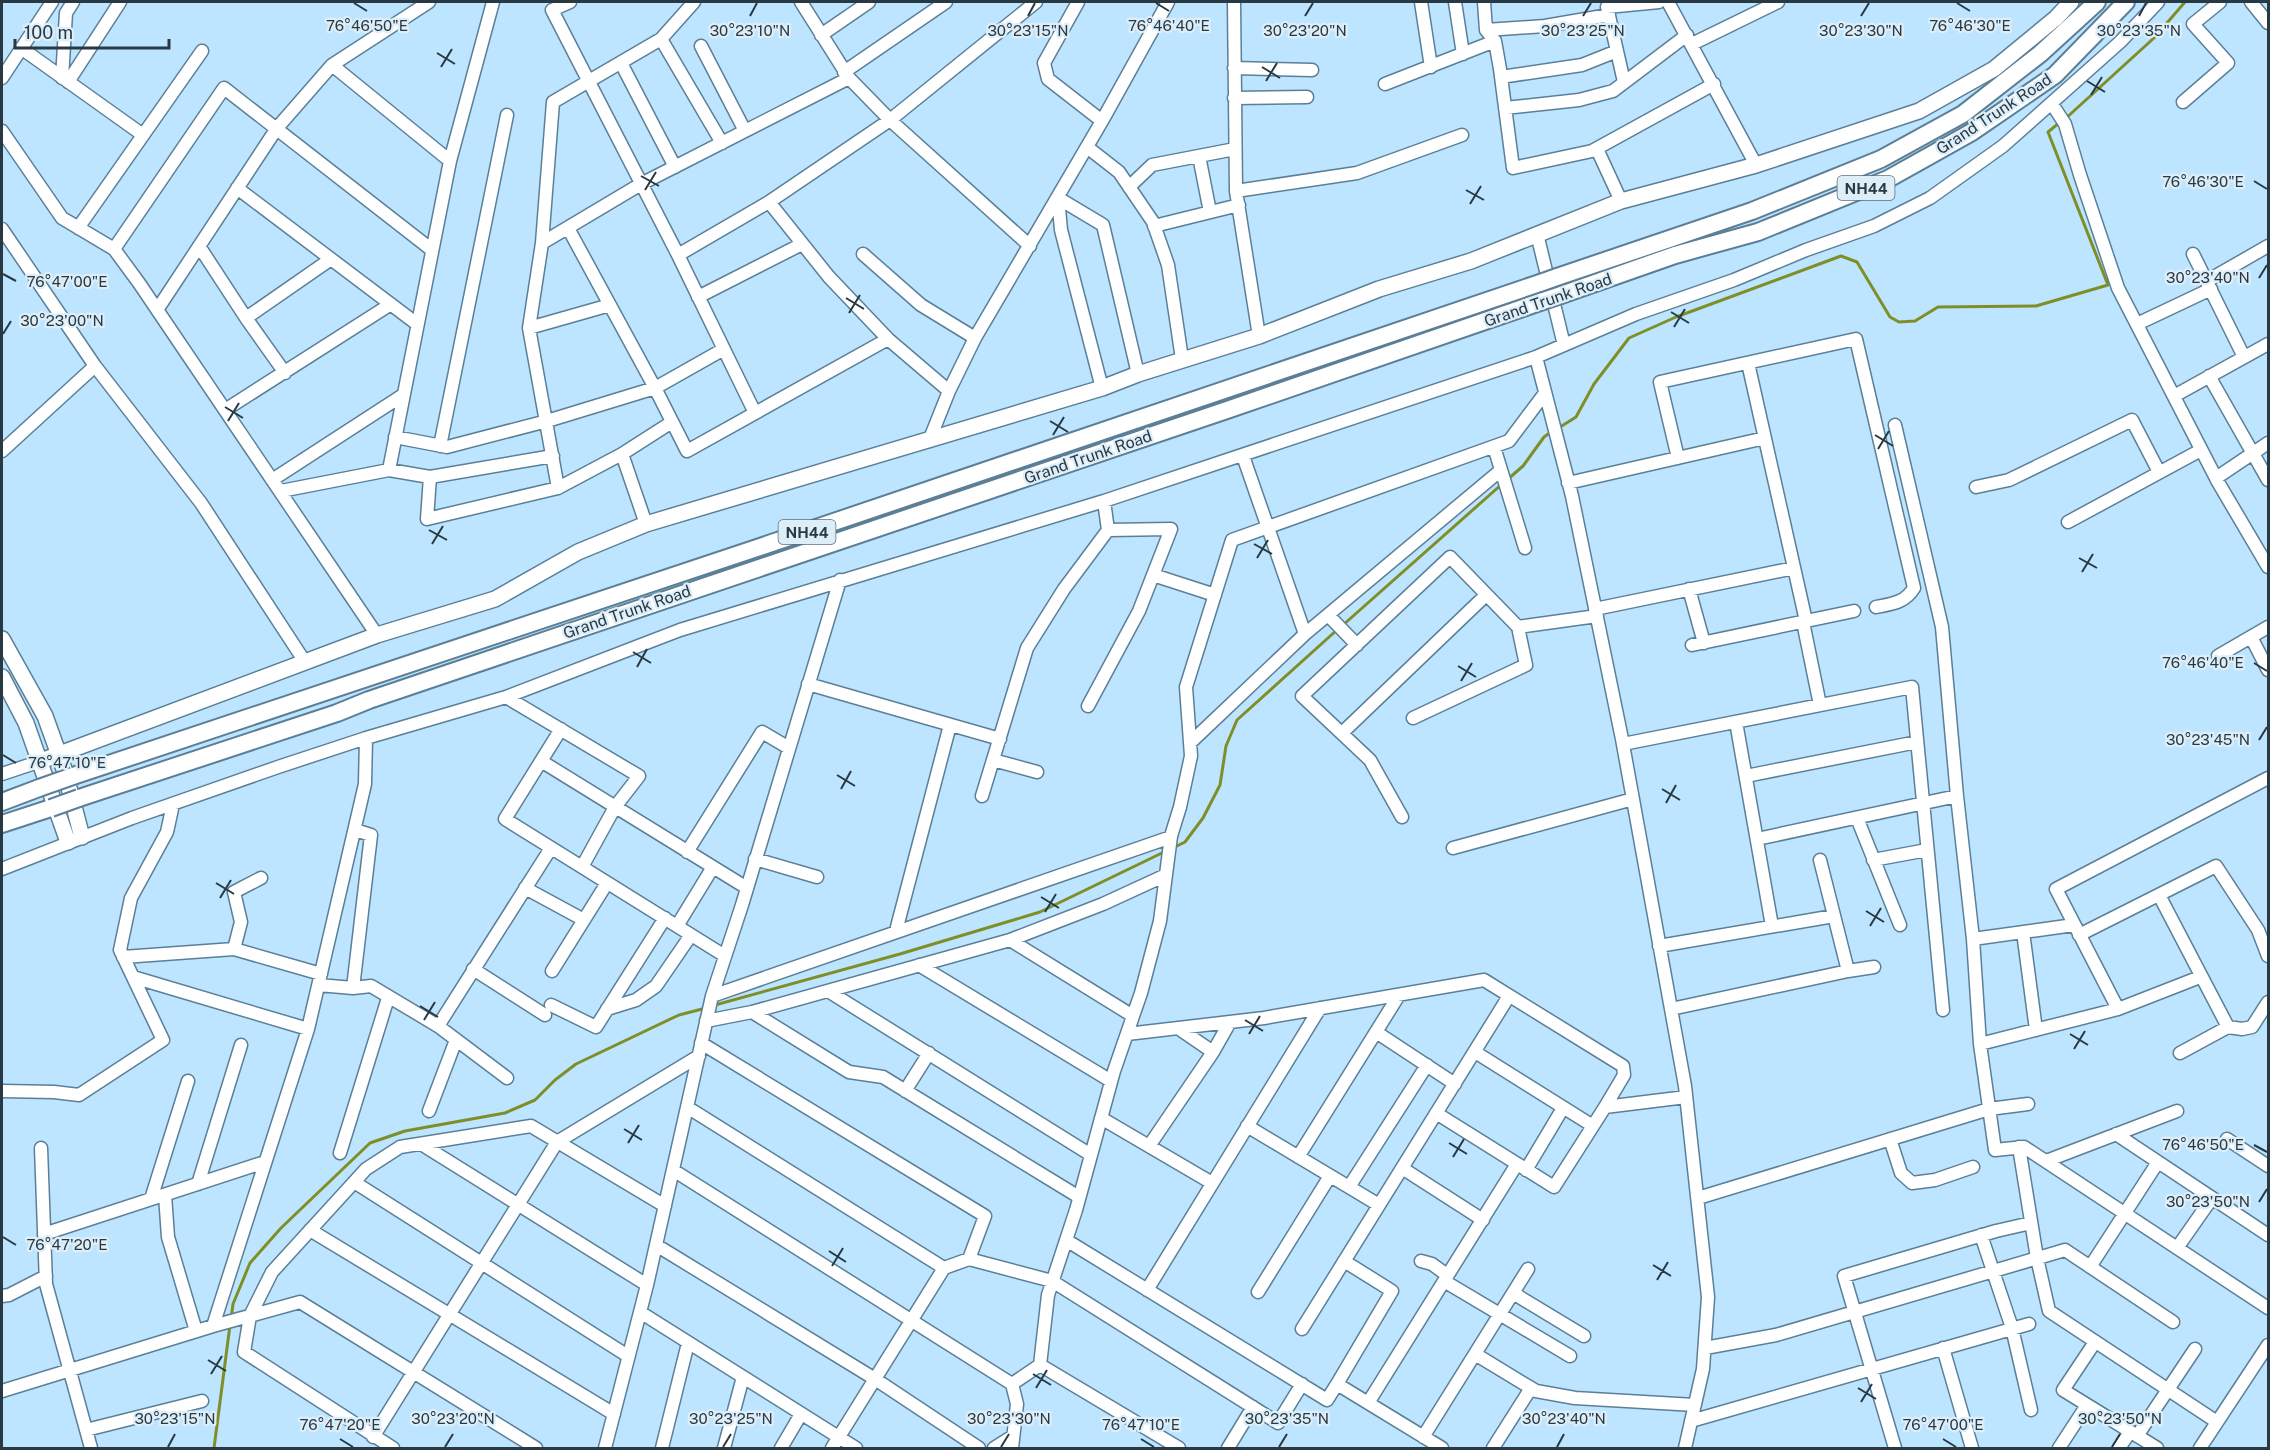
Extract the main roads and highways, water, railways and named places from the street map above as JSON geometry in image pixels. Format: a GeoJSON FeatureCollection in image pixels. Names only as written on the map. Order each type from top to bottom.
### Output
{"type":"FeatureCollection","features":[{"type":"Feature","properties":{"kind":"highway","name":"Grand Trunk Road"},"geometry":{"type":"LineString","coordinates":[[2,802],[73,776],[761,547],[1752,211],[1881,159],[1963,114],[2040,54],[2097,2]]}},
{"type":"Feature","properties":{"kind":"highway","name":"Grand Trunk Road"},"geometry":{"type":"LineString","coordinates":[[2,824],[337,713],[380,696],[1227,410],[1675,255],[1758,232],[1888,179],[1972,132],[2055,75],[2126,2]]}},
{"type":"Feature","properties":{"kind":"main road"},"geometry":{"type":"LineString","coordinates":[[41,761],[377,635],[495,599],[578,552],[646,524],[1102,388],[1182,359],[1259,336],[1379,289],[1471,261],[1622,201],[1756,165],[1919,111],[1994,69],[2056,18],[2071,2]]}},
{"type":"Feature","properties":{"kind":"main road"},"geometry":{"type":"LineString","coordinates":[[2,639],[45,716],[60,755],[75,839],[26,723],[2,677]]}},
{"type":"Feature","properties":{"kind":"waterway"},"geometry":{"type":"LineString","coordinates":[[2065,119],[2154,38],[2185,2]]}},
{"type":"Feature","properties":{"kind":"waterway"},"geometry":{"type":"LineString","coordinates":[[1557,429],[1576,417],[1594,384],[1629,338],[1676,317],[1841,256],[1857,262],[1890,317],[1899,322],[1915,321],[1938,307],[2036,306],[2108,285],[2048,132],[2059,123]]}},
{"type":"Feature","properties":{"kind":"waterway"},"geometry":{"type":"LineString","coordinates":[[1507,480],[1523,466],[1544,437],[1551,432]]}},
{"type":"Feature","properties":{"kind":"waterway"},"geometry":{"type":"LineString","coordinates":[[1343,625],[1502,484]]}},
{"type":"Feature","properties":{"kind":"waterway"},"geometry":{"type":"LineString","coordinates":[[1173,848],[1185,842],[1203,818],[1220,785],[1226,746],[1237,720],[1338,629]]}},
{"type":"Feature","properties":{"kind":"waterway"},"geometry":{"type":"LineString","coordinates":[[715,1005],[900,954],[1040,912],[1164,852]]}},
{"type":"Feature","properties":{"kind":"waterway"},"geometry":{"type":"LineString","coordinates":[[231,1319],[233,1304],[250,1263],[281,1228],[370,1143],[405,1131],[505,1113],[535,1100],[555,1080],[576,1064],[679,1015],[706,1008]]}},
{"type":"Feature","properties":{"kind":"waterway"},"geometry":{"type":"LineString","coordinates":[[214,1448],[230,1325]]}}]}
